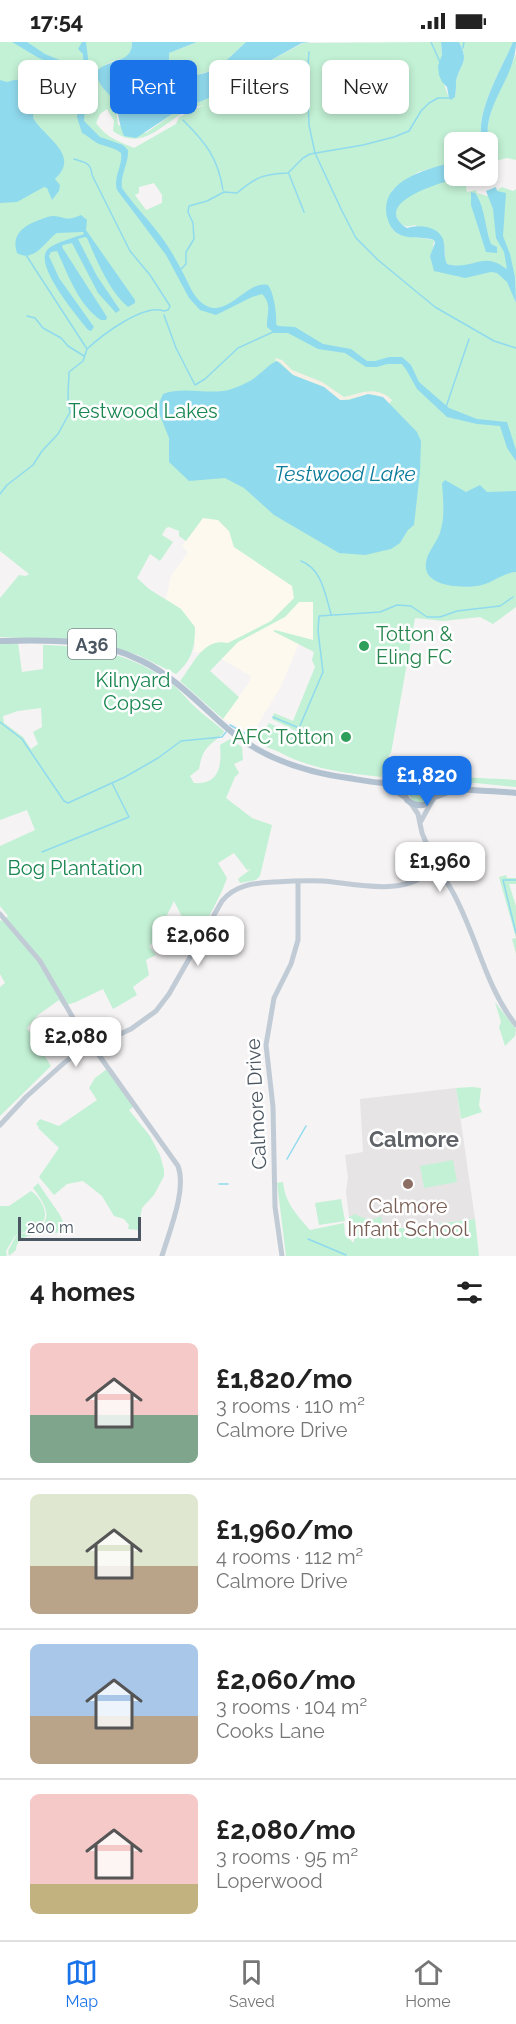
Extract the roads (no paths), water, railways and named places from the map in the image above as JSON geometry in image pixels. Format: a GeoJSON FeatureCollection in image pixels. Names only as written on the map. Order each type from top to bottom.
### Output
{"type":"FeatureCollection","features":[{"type":"Feature","properties":{"kind":"main road","name":"A36"},"geometry":{"type":"LineString","coordinates":[[0,641],[79,642],[119,651],[164,674],[233,733],[267,754],[325,774],[385,783],[406,780]]}},
{"type":"Feature","properties":{"kind":"main road"},"geometry":{"type":"LineString","coordinates":[[456,788],[433,798],[423,806],[408,800],[404,790],[406,780],[412,774],[421,772],[456,788],[516,792]]}},
{"type":"Feature","properties":{"kind":"main road"},"geometry":{"type":"LineString","coordinates":[[432,778],[437,789],[433,798]]}},
{"type":"Feature","properties":{"kind":"main road","name":"A36"},"geometry":{"type":"LineString","coordinates":[[385,783],[408,800]]}},
{"type":"Feature","properties":{"kind":"street"},"geometry":{"type":"LineString","coordinates":[[420,823],[433,798]]}},
{"type":"Feature","properties":{"kind":"street"},"geometry":{"type":"LineString","coordinates":[[408,800],[416,810],[434,867],[442,874],[463,911],[499,999],[516,1025]]}},
{"type":"Feature","properties":{"kind":"street"},"geometry":{"type":"LineString","coordinates":[[0,1125],[55,1069],[72,1057],[136,1027],[162,1004],[226,896],[240,887],[298,881],[390,886],[418,878],[434,867]]}},
{"type":"Feature","properties":{"kind":"street","name":"Calmore Drive"},"geometry":{"type":"LineString","coordinates":[[282,1256],[275,1206],[273,1107],[267,1061],[267,1037],[274,998],[291,964],[298,940],[298,881]]}},
{"type":"Feature","properties":{"kind":"street"},"geometry":{"type":"LineString","coordinates":[[0,914],[40,961],[73,1018],[168,1150],[180,1173],[181,1179],[174,1216],[162,1256]]}},
{"type":"Feature","properties":{"kind":"water"},"geometry":{"type":"Polygon","coordinates":[[[12,42],[27,42],[60,60],[44,60],[12,42]]]}},
{"type":"Feature","properties":{"kind":"water"},"geometry":{"type":"Polygon","coordinates":[[[82,42],[86,42],[88,60],[83,60],[83,54],[78,49],[82,42]]]}},
{"type":"Feature","properties":{"kind":"water"},"geometry":{"type":"Polygon","coordinates":[[[132,42],[197,42],[169,53],[169,60],[118,60],[128,55],[132,42]]]}},
{"type":"Feature","properties":{"kind":"water"},"geometry":{"type":"Polygon","coordinates":[[[246,42],[311,42],[302,43],[271,60],[226,60],[246,42]]]}},
{"type":"Feature","properties":{"kind":"water"},"geometry":{"type":"Polygon","coordinates":[[[441,42],[459,42],[464,54],[456,81],[455,97],[451,100],[447,87],[439,75],[441,42]]]}},
{"type":"Feature","properties":{"kind":"water"},"geometry":{"type":"Polygon","coordinates":[[[513,42],[516,42],[512,64],[490,114],[488,132],[481,132],[482,118],[490,91],[513,42]]]}},
{"type":"Feature","properties":{"kind":"water"},"geometry":{"type":"Polygon","coordinates":[[[110,63],[110,96],[101,85],[98,70],[110,63]]]}},
{"type":"Feature","properties":{"kind":"water"},"geometry":{"type":"Polygon","coordinates":[[[209,72],[209,98],[197,103],[197,74],[209,72]]]}},
{"type":"Feature","properties":{"kind":"water"},"geometry":{"type":"Polygon","coordinates":[[[0,80],[7,82],[18,80],[18,114],[33,114],[33,118],[38,125],[63,154],[62,170],[55,179],[60,185],[59,191],[52,200],[47,188],[44,187],[17,202],[0,203],[0,80]]]}},
{"type":"Feature","properties":{"kind":"water"},"geometry":{"type":"Polygon","coordinates":[[[77,114],[84,114],[84,121],[100,137],[123,145],[128,150],[122,188],[165,242],[198,300],[213,308],[221,307],[254,287],[268,285],[278,326],[295,327],[323,344],[351,349],[367,361],[402,357],[411,365],[419,382],[449,408],[477,419],[507,422],[516,450],[516,461],[507,448],[500,426],[477,424],[447,417],[417,389],[402,364],[366,367],[345,353],[318,349],[288,333],[274,333],[267,327],[268,306],[262,294],[216,315],[200,310],[189,298],[166,255],[117,190],[116,181],[121,153],[97,143],[82,133],[77,114]]]}},
{"type":"Feature","properties":{"kind":"water"},"geometry":{"type":"Polygon","coordinates":[[[118,114],[172,114],[136,138],[124,136],[118,114]]]}},
{"type":"Feature","properties":{"kind":"water"},"geometry":{"type":"Polygon","coordinates":[[[444,165],[444,182],[411,196],[397,210],[397,218],[407,228],[422,226],[437,231],[443,239],[447,264],[461,266],[488,261],[498,263],[507,269],[504,252],[496,238],[493,209],[486,191],[496,187],[497,191],[506,193],[503,236],[515,277],[516,303],[507,282],[497,273],[491,272],[465,278],[434,271],[430,256],[434,240],[401,235],[389,224],[386,205],[389,195],[405,180],[444,165]]]}},
{"type":"Feature","properties":{"kind":"water"},"geometry":{"type":"Polygon","coordinates":[[[471,192],[475,193],[481,204],[491,244],[497,247],[497,253],[486,252],[471,205],[471,192]]]}},
{"type":"Feature","properties":{"kind":"water"},"geometry":{"type":"Polygon","coordinates":[[[81,215],[87,220],[86,230],[135,300],[135,303],[128,307],[121,300],[104,275],[87,238],[78,239],[97,276],[120,310],[116,313],[98,293],[72,243],[63,245],[62,247],[107,317],[106,320],[101,320],[80,298],[57,251],[51,252],[49,256],[59,278],[94,327],[91,331],[58,290],[46,266],[45,256],[51,247],[84,234],[83,232],[57,233],[39,250],[29,255],[17,253],[16,247],[17,236],[23,228],[33,222],[51,216],[69,219],[81,215]]]}},
{"type":"Feature","properties":{"kind":"water","name":"Testwood Lake"},"geometry":{"type":"Polygon","coordinates":[[[277,361],[293,375],[324,387],[340,400],[349,400],[368,394],[383,397],[417,432],[421,441],[420,472],[414,525],[400,543],[391,549],[365,555],[339,553],[274,515],[244,488],[225,478],[189,481],[169,462],[169,438],[157,408],[163,394],[179,391],[229,390],[252,380],[277,361]]]}},
{"type":"Feature","properties":{"kind":"water"},"geometry":{"type":"Polygon","coordinates":[[[445,480],[466,492],[480,485],[487,492],[516,491],[516,572],[486,584],[466,587],[446,585],[431,578],[426,563],[428,554],[440,533],[443,506],[442,483],[445,480]]]}},
{"type":"Feature","properties":{"kind":"waterway"},"geometry":{"type":"LineString","coordinates":[[431,42],[440,62]]}},
{"type":"Feature","properties":{"kind":"waterway"},"geometry":{"type":"LineString","coordinates":[[463,48],[464,42]]}},
{"type":"Feature","properties":{"kind":"waterway"},"geometry":{"type":"LineString","coordinates":[[309,52],[307,78],[309,125],[315,153],[356,238],[378,260],[435,307],[494,341],[516,348]]}},
{"type":"Feature","properties":{"kind":"waterway"},"geometry":{"type":"LineString","coordinates":[[181,269],[186,264],[186,252],[194,239],[193,223],[188,212],[189,206],[207,201],[224,192],[237,193],[260,177],[288,173],[310,154],[363,145],[409,131],[421,111],[429,103],[438,98],[449,98]]}},
{"type":"Feature","properties":{"kind":"waterway"},"geometry":{"type":"LineString","coordinates":[[183,120],[210,152],[218,169],[223,190]]}},
{"type":"Feature","properties":{"kind":"waterway"},"geometry":{"type":"LineString","coordinates":[[74,159],[89,165],[130,251],[150,275],[170,306],[168,310],[156,310],[135,316],[87,349]]}},
{"type":"Feature","properties":{"kind":"waterway"},"geometry":{"type":"LineString","coordinates":[[289,174],[304,212]]}},
{"type":"Feature","properties":{"kind":"waterway"},"geometry":{"type":"LineString","coordinates":[[0,494],[7,485],[33,465],[58,434],[70,412],[69,372],[83,361],[87,349],[26,255]]}},
{"type":"Feature","properties":{"kind":"waterway"},"geometry":{"type":"LineString","coordinates":[[164,315],[176,348],[195,385],[205,379],[238,348],[273,332]]}},
{"type":"Feature","properties":{"kind":"waterway"},"geometry":{"type":"LineString","coordinates":[[27,316],[35,318],[43,328],[61,338],[68,346],[84,356]]}},
{"type":"Feature","properties":{"kind":"waterway"},"geometry":{"type":"LineString","coordinates":[[446,407],[469,339]]}},
{"type":"Feature","properties":{"kind":"waterway"},"geometry":{"type":"LineString","coordinates":[[301,561],[314,570],[318,576],[331,614]]}},
{"type":"Feature","properties":{"kind":"waterway"},"geometry":{"type":"LineString","coordinates":[[273,717],[299,728],[323,672],[318,631],[319,616],[380,612],[397,605],[411,606],[427,617],[440,617],[457,611],[500,606],[513,597]]}},
{"type":"Feature","properties":{"kind":"waterway"},"geometry":{"type":"LineString","coordinates":[[0,722],[22,739],[64,801],[68,803],[125,777],[158,758],[181,741],[222,737],[226,732]]}},
{"type":"Feature","properties":{"kind":"waterway"},"geometry":{"type":"LineString","coordinates":[[230,725],[246,734]]}},
{"type":"Feature","properties":{"kind":"waterway"},"geometry":{"type":"LineString","coordinates":[[42,852],[129,817],[112,783]]}},
{"type":"Feature","properties":{"kind":"waterway"},"geometry":{"type":"LineString","coordinates":[[516,880],[503,880],[516,933]]}},
{"type":"Feature","properties":{"kind":"waterway"},"geometry":{"type":"LineString","coordinates":[[287,1159],[306,1126]]}},
{"type":"Feature","properties":{"kind":"waterway"},"geometry":{"type":"LineString","coordinates":[[219,1184],[228,1184]]}},
{"type":"Feature","properties":{"kind":"waterway"},"geometry":{"type":"LineString","coordinates":[[308,1239],[346,1255]]}},
{"type":"Feature","properties":{"kind":"place","name":"Totton & Eling FC"},"geometry":{"type":"Point","coordinates":[364,646]}},
{"type":"Feature","properties":{"kind":"place","name":"AFC Totton"},"geometry":{"type":"Point","coordinates":[346,737]}},
{"type":"Feature","properties":{"kind":"place","name":"Calmore Infant School"},"geometry":{"type":"Point","coordinates":[408,1184]}},
{"type":"Feature","properties":{"kind":"district","name":"Calmore"},"geometry":{"type":"Point","coordinates":[414,1139]}},
{"type":"Feature","properties":{"kind":"park label","name":"Testwood Lakes"},"geometry":{"type":"Point","coordinates":[143,411]}},
{"type":"Feature","properties":{"kind":"park label","name":"Kilnyard Copse"},"geometry":{"type":"Point","coordinates":[133,692]}},
{"type":"Feature","properties":{"kind":"park label","name":"Bog Plantation"},"geometry":{"type":"Point","coordinates":[75,868]}}]}
